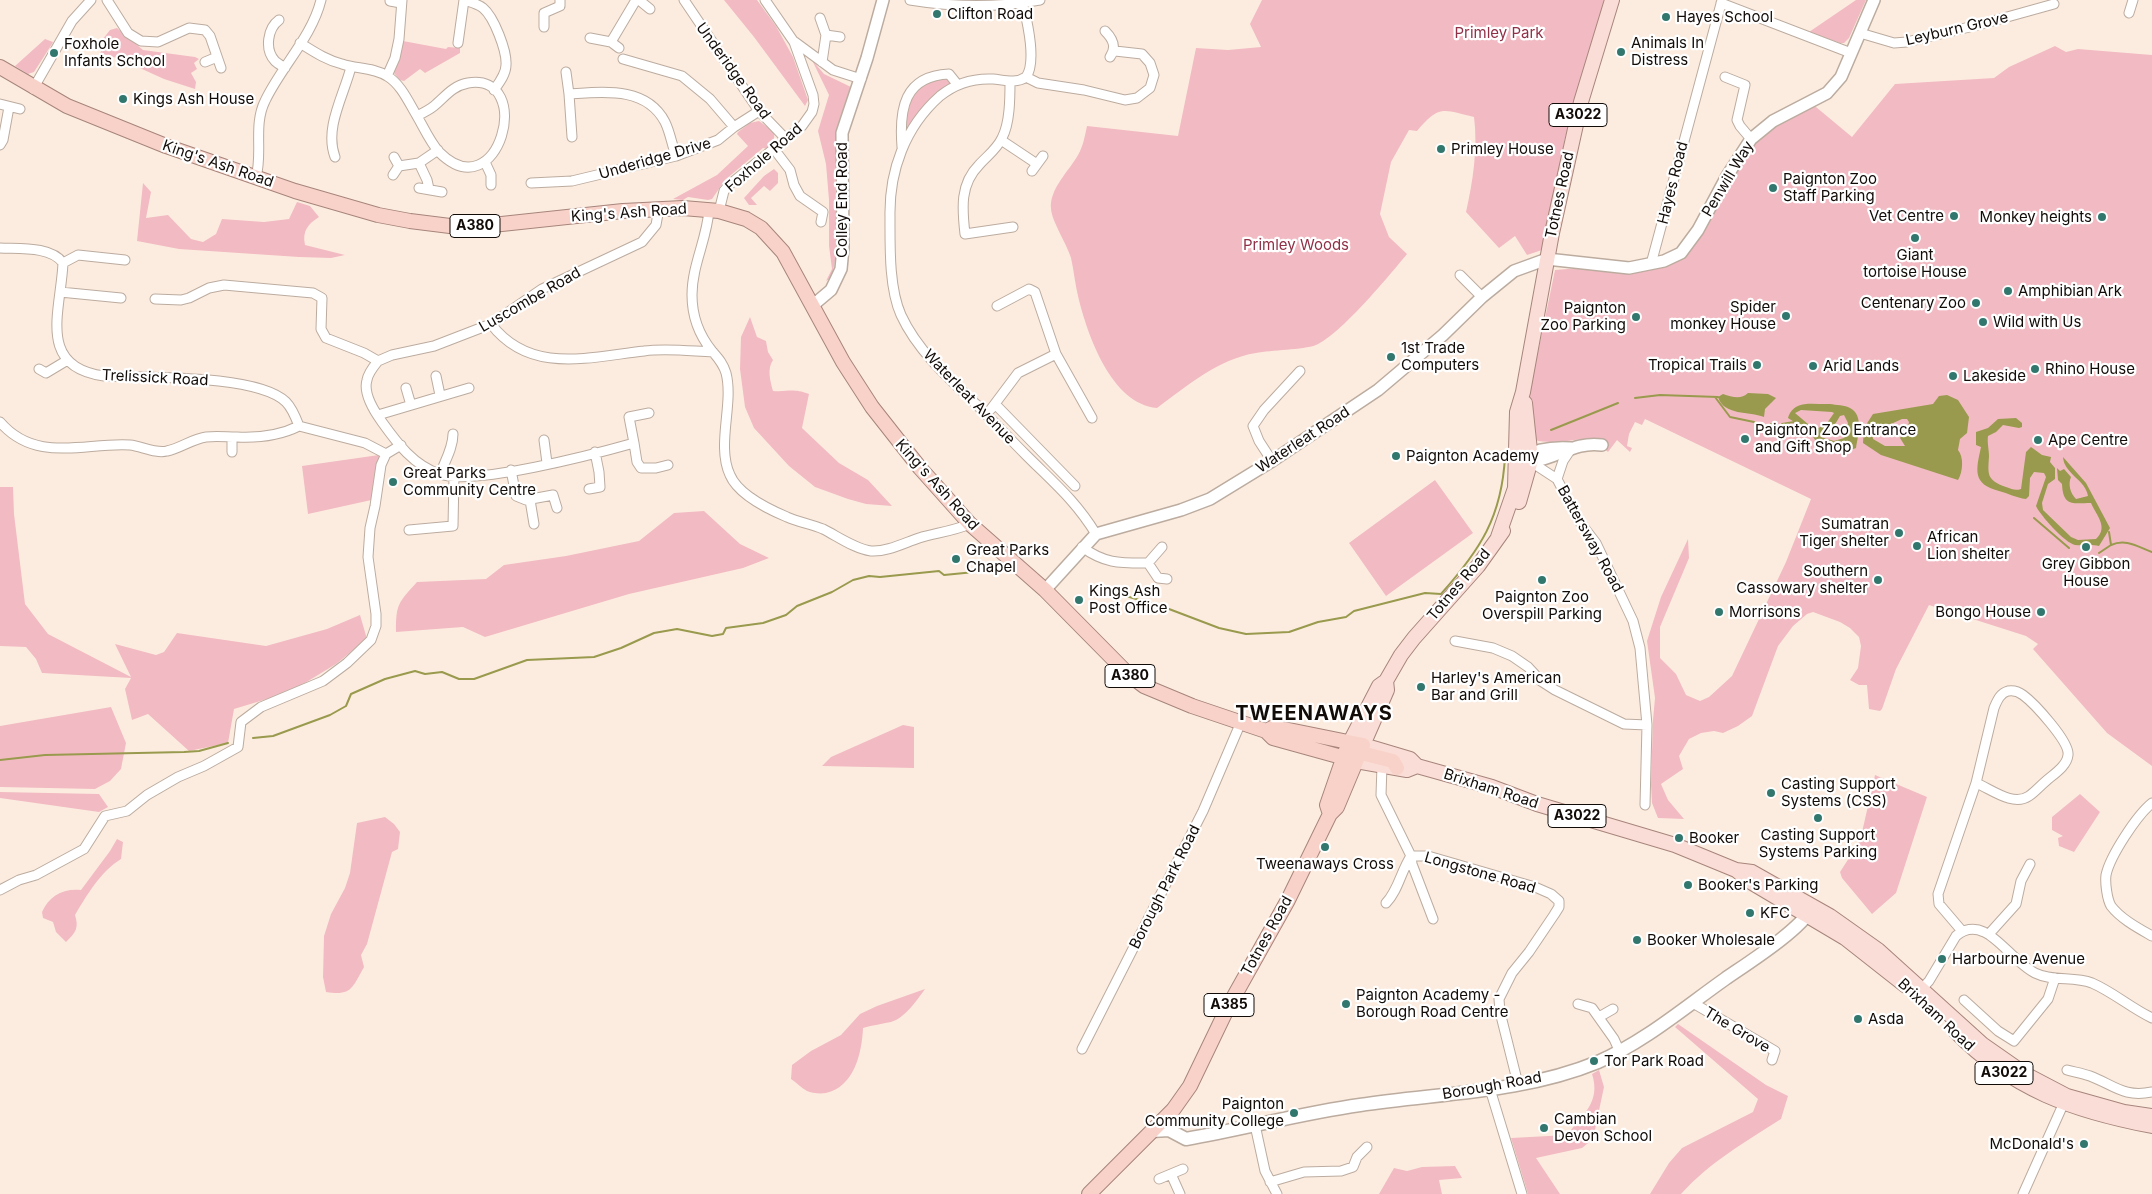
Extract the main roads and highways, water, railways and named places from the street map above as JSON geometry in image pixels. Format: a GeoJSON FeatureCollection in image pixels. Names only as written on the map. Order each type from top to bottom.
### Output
{"type":"FeatureCollection","features":[{"type":"Feature","properties":{"kind":"highway","name":"King's Ash Road"},"geometry":{"type":"LineString","coordinates":[[0,67],[33,88],[87,115],[166,146],[256,178],[378,215],[450,226],[483,226],[659,208],[714,210],[746,219],[761,228],[784,252],[843,362],[886,428],[970,524],[1045,590],[1128,674],[1144,686],[1192,706],[1266,731],[1273,738],[1353,751]]}},
{"type":"Feature","properties":{"kind":"highway","name":"King's Ash Road"},"geometry":{"type":"LineString","coordinates":[[1266,731],[1274,727],[1353,751]]}},
{"type":"Feature","properties":{"kind":"highway"},"geometry":{"type":"LineString","coordinates":[[1353,751],[1393,761],[1397,768]]}},
{"type":"Feature","properties":{"kind":"highway","name":"Totnes Road"},"geometry":{"type":"LineString","coordinates":[[1089,1194],[1173,1110],[1190,1086],[1227,1009],[1288,900],[1330,814],[1338,807],[1353,751]]}},
{"type":"Feature","properties":{"kind":"main road","name":"Totnes Road"},"geometry":{"type":"LineString","coordinates":[[1353,751],[1387,690],[1386,680],[1405,649],[1478,566],[1498,537],[1515,488],[1523,458],[1517,412],[1523,392],[1547,259],[1581,102],[1612,0]]}},
{"type":"Feature","properties":{"kind":"main road","name":"Brixham Road"},"geometry":{"type":"LineString","coordinates":[[1353,751],[1382,766],[1408,770],[1417,766]]}},
{"type":"Feature","properties":{"kind":"main road","name":"Brixham Road"},"geometry":{"type":"LineString","coordinates":[[1353,751],[1410,758],[1417,766],[1492,787],[1537,804],[1676,846],[1736,870],[1752,872],[1810,911],[1878,950],[1988,1063],[2035,1092],[2124,1112],[2152,1116]]}},
{"type":"Feature","properties":{"kind":"main road","name":"Borough Road"},"geometry":{"type":"LineString","coordinates":[[1152,1131],[1171,1132],[1186,1139],[1359,1105],[1518,1084],[1598,1062],[1692,1003],[1792,930],[1810,911]]}},
{"type":"Feature","properties":{"kind":"main road","name":"Brixham Road"},"geometry":{"type":"LineString","coordinates":[[2066,1100],[2106,1117],[2152,1126]]}},
{"type":"Feature","properties":{"kind":"main road"},"geometry":{"type":"LineString","coordinates":[[1171,1132],[1169,1122],[1173,1110]]}},
{"type":"Feature","properties":{"kind":"waterway"},"geometry":{"type":"LineString","coordinates":[[1635,398],[1660,395],[1718,397]]}},
{"type":"Feature","properties":{"kind":"waterway"},"geometry":{"type":"LineString","coordinates":[[1715,397],[1730,417],[1754,422]]}},
{"type":"Feature","properties":{"kind":"waterway"},"geometry":{"type":"LineString","coordinates":[[1551,430],[1618,403]]}},
{"type":"Feature","properties":{"kind":"waterway"},"geometry":{"type":"LineString","coordinates":[[1782,424],[1794,422]]}},
{"type":"Feature","properties":{"kind":"waterway"},"geometry":{"type":"LineString","coordinates":[[1771,424],[1777,425]]}},
{"type":"Feature","properties":{"kind":"waterway"},"geometry":{"type":"LineString","coordinates":[[1090,585],[1169,609],[1219,628],[1246,634],[1289,632],[1318,622],[1346,617],[1354,611],[1425,593],[1441,594],[1478,547],[1494,515],[1503,478],[1505,456]]}},
{"type":"Feature","properties":{"kind":"waterway"},"geometry":{"type":"LineString","coordinates":[[2034,518],[2069,548]]}},
{"type":"Feature","properties":{"kind":"waterway"},"geometry":{"type":"LineString","coordinates":[[2109,532],[2111,545],[2122,542],[2152,552]]}},
{"type":"Feature","properties":{"kind":"waterway"},"geometry":{"type":"LineString","coordinates":[[2099,553],[2111,545]]}},
{"type":"Feature","properties":{"kind":"waterway"},"geometry":{"type":"LineString","coordinates":[[253,738],[273,736],[330,715],[346,706],[351,694],[385,679],[415,671],[425,674],[442,672],[459,679],[474,679],[527,660],[594,657],[621,648],[654,633],[677,629],[712,636],[723,634],[726,628],[763,623],[786,615],[797,606],[832,592],[853,580],[869,576],[880,577],[939,571],[944,575],[995,570]]}},
{"type":"Feature","properties":{"kind":"waterway"},"geometry":{"type":"LineString","coordinates":[[0,760],[45,755],[199,751],[228,743]]}},
{"type":"Feature","properties":{"kind":"place","name":"Clifton Road"},"geometry":{"type":"Point","coordinates":[937,14]}},
{"type":"Feature","properties":{"kind":"place","name":"Hayes School"},"geometry":{"type":"Point","coordinates":[1666,17]}},
{"type":"Feature","properties":{"kind":"place","name":"Animals In Distress"},"geometry":{"type":"Point","coordinates":[1621,52]}},
{"type":"Feature","properties":{"kind":"place","name":"Foxhole Infants School"},"geometry":{"type":"Point","coordinates":[54,53]}},
{"type":"Feature","properties":{"kind":"place","name":"Kings Ash House"},"geometry":{"type":"Point","coordinates":[123,99]}},
{"type":"Feature","properties":{"kind":"place","name":"Primley House"},"geometry":{"type":"Point","coordinates":[1441,149]}},
{"type":"Feature","properties":{"kind":"place","name":"Paignton Zoo Staff Parking"},"geometry":{"type":"Point","coordinates":[1773,188]}},
{"type":"Feature","properties":{"kind":"place","name":"Vet Centre"},"geometry":{"type":"Point","coordinates":[1954,216]}},
{"type":"Feature","properties":{"kind":"place","name":"Monkey heights"},"geometry":{"type":"Point","coordinates":[2102,217]}},
{"type":"Feature","properties":{"kind":"place","name":"Giant tortoise House"},"geometry":{"type":"Point","coordinates":[1915,238]}},
{"type":"Feature","properties":{"kind":"place","name":"Amphibian Ark"},"geometry":{"type":"Point","coordinates":[2008,291]}},
{"type":"Feature","properties":{"kind":"place","name":"Centenary Zoo"},"geometry":{"type":"Point","coordinates":[1976,303]}},
{"type":"Feature","properties":{"kind":"place","name":"Spider monkey House"},"geometry":{"type":"Point","coordinates":[1786,316]}},
{"type":"Feature","properties":{"kind":"place","name":"Paignton Zoo Parking"},"geometry":{"type":"Point","coordinates":[1636,317]}},
{"type":"Feature","properties":{"kind":"place","name":"Wild with Us"},"geometry":{"type":"Point","coordinates":[1983,322]}},
{"type":"Feature","properties":{"kind":"place","name":"1st Trade Computers"},"geometry":{"type":"Point","coordinates":[1391,357]}},
{"type":"Feature","properties":{"kind":"place","name":"Tropical Trails"},"geometry":{"type":"Point","coordinates":[1757,365]}},
{"type":"Feature","properties":{"kind":"place","name":"Arid Lands"},"geometry":{"type":"Point","coordinates":[1813,366]}},
{"type":"Feature","properties":{"kind":"place","name":"Rhino House"},"geometry":{"type":"Point","coordinates":[2035,369]}},
{"type":"Feature","properties":{"kind":"place","name":"Lakeside"},"geometry":{"type":"Point","coordinates":[1953,376]}},
{"type":"Feature","properties":{"kind":"place","name":"Paignton Zoo Entrance and Gift Shop"},"geometry":{"type":"Point","coordinates":[1745,439]}},
{"type":"Feature","properties":{"kind":"place","name":"Ape Centre"},"geometry":{"type":"Point","coordinates":[2038,440]}},
{"type":"Feature","properties":{"kind":"place","name":"Paignton Academy"},"geometry":{"type":"Point","coordinates":[1396,456]}},
{"type":"Feature","properties":{"kind":"place","name":"Great Parks Community Centre"},"geometry":{"type":"Point","coordinates":[393,482]}},
{"type":"Feature","properties":{"kind":"place","name":"Sumatran Tiger shelter"},"geometry":{"type":"Point","coordinates":[1899,533]}},
{"type":"Feature","properties":{"kind":"place","name":"African Lion shelter"},"geometry":{"type":"Point","coordinates":[1917,546]}},
{"type":"Feature","properties":{"kind":"place","name":"Grey Gibbon House"},"geometry":{"type":"Point","coordinates":[2086,547]}},
{"type":"Feature","properties":{"kind":"place","name":"Great Parks Chapel"},"geometry":{"type":"Point","coordinates":[956,559]}},
{"type":"Feature","properties":{"kind":"place","name":"Paignton Zoo Overspill Parking"},"geometry":{"type":"Point","coordinates":[1542,580]}},
{"type":"Feature","properties":{"kind":"place","name":"Southern Cassowary shelter"},"geometry":{"type":"Point","coordinates":[1878,580]}},
{"type":"Feature","properties":{"kind":"place","name":"Kings Ash Post Office"},"geometry":{"type":"Point","coordinates":[1079,600]}},
{"type":"Feature","properties":{"kind":"place","name":"Morrisons"},"geometry":{"type":"Point","coordinates":[1719,612]}},
{"type":"Feature","properties":{"kind":"place","name":"Bongo House"},"geometry":{"type":"Point","coordinates":[2041,612]}},
{"type":"Feature","properties":{"kind":"place","name":"Harley's American Bar and Grill"},"geometry":{"type":"Point","coordinates":[1421,687]}},
{"type":"Feature","properties":{"kind":"place","name":"Casting Support Systems (CSS)"},"geometry":{"type":"Point","coordinates":[1771,793]}},
{"type":"Feature","properties":{"kind":"place","name":"Casting Support Systems Parking"},"geometry":{"type":"Point","coordinates":[1818,818]}},
{"type":"Feature","properties":{"kind":"place","name":"Booker"},"geometry":{"type":"Point","coordinates":[1679,838]}},
{"type":"Feature","properties":{"kind":"place","name":"Tweenaways Cross"},"geometry":{"type":"Point","coordinates":[1325,847]}},
{"type":"Feature","properties":{"kind":"place","name":"Booker's Parking"},"geometry":{"type":"Point","coordinates":[1688,885]}},
{"type":"Feature","properties":{"kind":"place","name":"KFC"},"geometry":{"type":"Point","coordinates":[1750,913]}},
{"type":"Feature","properties":{"kind":"place","name":"Booker Wholesale"},"geometry":{"type":"Point","coordinates":[1637,940]}},
{"type":"Feature","properties":{"kind":"place","name":"Harbourne Avenue"},"geometry":{"type":"Point","coordinates":[1942,959]}},
{"type":"Feature","properties":{"kind":"place","name":"Paignton Academy - Borough Road Centre"},"geometry":{"type":"Point","coordinates":[1346,1004]}},
{"type":"Feature","properties":{"kind":"place","name":"Asda"},"geometry":{"type":"Point","coordinates":[1858,1019]}},
{"type":"Feature","properties":{"kind":"place","name":"Tor Park Road"},"geometry":{"type":"Point","coordinates":[1594,1061]}},
{"type":"Feature","properties":{"kind":"place","name":"Paignton Community College"},"geometry":{"type":"Point","coordinates":[1294,1113]}},
{"type":"Feature","properties":{"kind":"place","name":"Cambian Devon School"},"geometry":{"type":"Point","coordinates":[1544,1128]}},
{"type":"Feature","properties":{"kind":"place","name":"McDonald's"},"geometry":{"type":"Point","coordinates":[2084,1144]}},
{"type":"Feature","properties":{"kind":"district","name":"TWEENAWAYS"},"geometry":{"type":"Point","coordinates":[1314,714]}},
{"type":"Feature","properties":{"kind":"park label","name":"Primley Park"},"geometry":{"type":"Point","coordinates":[1499,33]}},
{"type":"Feature","properties":{"kind":"park label","name":"Primley Woods"},"geometry":{"type":"Point","coordinates":[1296,245]}}]}
